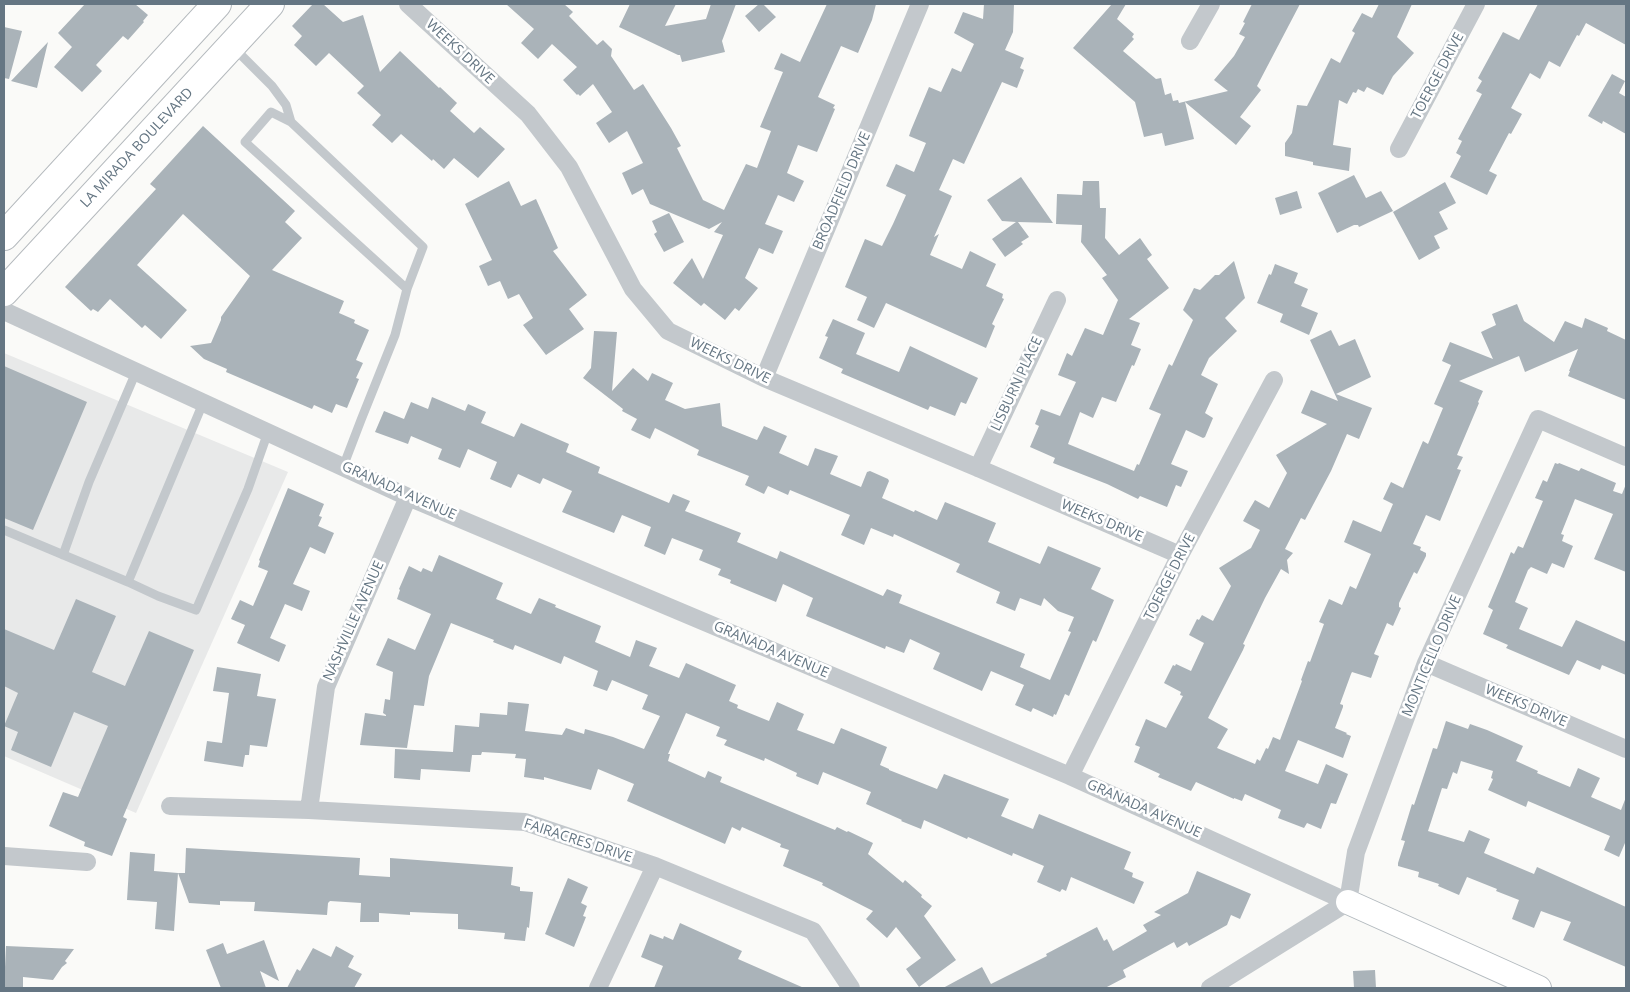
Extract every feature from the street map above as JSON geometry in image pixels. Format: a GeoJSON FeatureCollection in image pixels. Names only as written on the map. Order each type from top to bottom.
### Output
{"type":"FeatureCollection","features":[{"type":"Feature","properties":{"kind":"main road"},"geometry":{"type":"LineString","coordinates":[[4,236],[217,4]]}},
{"type":"Feature","properties":{"kind":"main road","name":"LA MIRADA BOULEVARD"},"geometry":{"type":"LineString","coordinates":[[4,292],[270,4]]}},
{"type":"Feature","properties":{"kind":"street","name":"WEEKS DRIVE"},"geometry":{"type":"LineString","coordinates":[[408,4],[528,114],[569,167],[633,289],[668,331],[764,378],[1180,555]]}},
{"type":"Feature","properties":{"kind":"street","name":"BROADFIELD DRIVE"},"geometry":{"type":"LineString","coordinates":[[764,378],[920,4]]}},
{"type":"Feature","properties":{"kind":"street"},"geometry":{"type":"LineString","coordinates":[[1190,41],[1210,4]]}},
{"type":"Feature","properties":{"kind":"street","name":"TOERGE DRIVE"},"geometry":{"type":"LineString","coordinates":[[1399,148],[1476,4]]}},
{"type":"Feature","properties":{"kind":"street","name":"LISBURN PLACE"},"geometry":{"type":"LineString","coordinates":[[978,468],[1057,300]]}},
{"type":"Feature","properties":{"kind":"street","name":"GRANADA AVENUE"},"geometry":{"type":"LineString","coordinates":[[4,311],[408,497],[1070,776],[1539,988]]}},
{"type":"Feature","properties":{"kind":"street","name":"TOERGE DRIVE"},"geometry":{"type":"LineString","coordinates":[[1070,776],[1180,555],[1274,380]]}},
{"type":"Feature","properties":{"kind":"street","name":"MONTICELLO DRIVE"},"geometry":{"type":"LineString","coordinates":[[1348,902],[1356,852],[1426,663],[1538,419],[1626,457]]}},
{"type":"Feature","properties":{"kind":"street","name":"NASHVILLE AVENUE"},"geometry":{"type":"LineString","coordinates":[[309,810],[326,687],[408,497]]}},
{"type":"Feature","properties":{"kind":"street","name":"WEEKS DRIVE"},"geometry":{"type":"LineString","coordinates":[[1426,663],[1626,748]]}},
{"type":"Feature","properties":{"kind":"street","name":"FAIRACRES DRIVE"},"geometry":{"type":"LineString","coordinates":[[170,806],[309,810],[525,822],[656,866],[813,931],[851,988]]}},
{"type":"Feature","properties":{"kind":"street"},"geometry":{"type":"LineString","coordinates":[[4,856],[88,862]]}},
{"type":"Feature","properties":{"kind":"street"},"geometry":{"type":"LineString","coordinates":[[598,988],[656,866]]}},
{"type":"Feature","properties":{"kind":"street"},"geometry":{"type":"LineString","coordinates":[[1210,988],[1348,902]]}},
{"type":"Feature","properties":{"kind":"lane"},"geometry":{"type":"LineString","coordinates":[[232,45],[272,86],[286,105],[291,122]]}},
{"type":"Feature","properties":{"kind":"lane"},"geometry":{"type":"LineString","coordinates":[[344,467],[395,335],[407,289],[423,247],[291,122],[272,112],[245,142],[407,289]]}},
{"type":"Feature","properties":{"kind":"lane"},"geometry":{"type":"LineString","coordinates":[[63,555],[89,482],[136,372]]}},
{"type":"Feature","properties":{"kind":"lane"},"geometry":{"type":"LineString","coordinates":[[128,582],[203,403]]}},
{"type":"Feature","properties":{"kind":"lane"},"geometry":{"type":"LineString","coordinates":[[4,530],[158,596],[196,610],[248,489],[268,432]]}},
{"type":"Feature","properties":{"kind":"shaded area"},"geometry":{"type":"Polygon","coordinates":[[[4,353],[288,472],[136,813],[4,756],[4,353]]]}},
{"type":"Feature","properties":{"kind":"building"},"geometry":{"type":"Polygon","coordinates":[[[85,4],[135,4],[148,15],[128,40],[123,36],[96,65],[102,71],[82,92],[54,67],[72,47],[58,33],[85,4]]]}},
{"type":"Feature","properties":{"kind":"building"},"geometry":{"type":"Polygon","coordinates":[[[313,4],[323,4],[343,22],[363,15],[380,72],[400,51],[457,103],[450,111],[474,133],[480,127],[505,149],[478,178],[454,158],[444,169],[401,134],[392,143],[372,125],[381,115],[357,93],[364,86],[329,53],[316,66],[294,45],[302,36],[292,26],[313,4]]]}},
{"type":"Feature","properties":{"kind":"building"},"geometry":{"type":"Polygon","coordinates":[[[506,4],[564,4],[573,12],[569,16],[597,45],[603,40],[612,49],[611,56],[634,90],[643,84],[671,128],[681,146],[677,148],[703,200],[724,210],[746,164],[757,168],[771,131],[760,127],[783,72],[774,69],[781,53],[800,62],[827,4],[876,4],[872,20],[858,53],[841,46],[818,97],[835,105],[833,108],[835,109],[817,152],[798,145],[787,173],[804,181],[794,202],[778,195],[765,224],[783,231],[773,254],[759,248],[745,278],[758,288],[739,311],[735,308],[725,320],[704,303],[701,306],[673,283],[692,258],[703,279],[723,235],[714,232],[722,222],[709,229],[650,204],[643,189],[632,195],[622,173],[643,163],[627,131],[609,143],[596,123],[612,112],[593,84],[580,96],[577,95],[563,80],[577,67],[552,44],[538,59],[521,43],[534,29],[506,4]]]}},
{"type":"Feature","properties":{"kind":"building"},"geometry":{"type":"Polygon","coordinates":[[[630,4],[676,4],[665,26],[706,19],[711,4],[736,4],[722,41],[725,52],[682,62],[680,55],[619,27],[630,4]]]}},
{"type":"Feature","properties":{"kind":"building"},"geometry":{"type":"Polygon","coordinates":[[[759,4],[763,4],[776,17],[759,32],[745,16],[759,4]]]}},
{"type":"Feature","properties":{"kind":"building"},"geometry":{"type":"Polygon","coordinates":[[[984,4],[1014,4],[1013,32],[1005,50],[1024,58],[1020,68],[1024,70],[1017,88],[1002,82],[964,164],[953,159],[939,190],[952,196],[934,237],[939,234],[930,255],[962,269],[970,251],[996,264],[986,286],[1003,294],[1002,298],[1004,299],[992,324],[995,326],[986,348],[886,303],[874,328],[857,320],[867,297],[845,287],[865,239],[882,246],[906,195],[886,186],[896,164],[914,172],[926,143],[909,136],[929,87],[941,92],[952,68],[961,72],[974,44],[954,33],[963,12],[983,19],[984,4]]]}},
{"type":"Feature","properties":{"kind":"building"},"geometry":{"type":"Polygon","coordinates":[[[1112,4],[1126,4],[1117,19],[1134,34],[1132,37],[1134,39],[1123,51],[1156,79],[1161,78],[1165,95],[1171,93],[1173,101],[1178,100],[1179,103],[1228,91],[1214,80],[1234,56],[1245,37],[1239,34],[1252,4],[1300,4],[1257,86],[1261,90],[1240,117],[1251,126],[1236,145],[1185,102],[1194,139],[1165,146],[1162,133],[1144,137],[1135,102],[1073,48],[1112,4]]]}},
{"type":"Feature","properties":{"kind":"building"},"geometry":{"type":"Polygon","coordinates":[[[1379,4],[1412,4],[1397,37],[1414,53],[1393,76],[1383,95],[1367,87],[1364,92],[1358,89],[1356,93],[1353,92],[1347,104],[1339,100],[1333,145],[1351,148],[1349,171],[1313,165],[1313,162],[1285,156],[1285,143],[1292,133],[1297,105],[1307,106],[1331,58],[1340,63],[1355,33],[1352,31],[1362,13],[1372,18],[1379,4]]]}},
{"type":"Feature","properties":{"kind":"building"},"geometry":{"type":"Polygon","coordinates":[[[1538,4],[1626,4],[1626,45],[1586,23],[1579,36],[1577,35],[1560,67],[1549,61],[1540,79],[1530,73],[1511,108],[1522,114],[1511,134],[1509,133],[1489,171],[1497,175],[1487,195],[1450,177],[1461,156],[1456,153],[1462,141],[1458,139],[1482,94],[1476,91],[1482,81],[1478,78],[1503,32],[1519,40],[1538,4]]]}},
{"type":"Feature","properties":{"kind":"building"},"geometry":{"type":"Polygon","coordinates":[[[4,27],[22,31],[9,79],[4,78],[4,27]]]}},
{"type":"Feature","properties":{"kind":"building"},"geometry":{"type":"Polygon","coordinates":[[[48,42],[37,88],[11,81],[48,42]]]}},
{"type":"Feature","properties":{"kind":"building"},"geometry":{"type":"Polygon","coordinates":[[[1612,74],[1625,81],[1619,93],[1626,97],[1626,134],[1603,121],[1602,124],[1588,116],[1612,74]]]}},
{"type":"Feature","properties":{"kind":"building"},"geometry":{"type":"Polygon","coordinates":[[[203,126],[295,211],[285,222],[302,238],[272,270],[344,301],[339,313],[355,320],[354,323],[369,330],[356,360],[363,363],[356,378],[359,379],[347,408],[336,404],[332,413],[314,405],[312,409],[226,372],[227,369],[204,359],[190,346],[211,343],[221,317],[250,276],[183,214],[137,265],[187,310],[161,339],[145,325],[142,328],[110,299],[98,312],[93,309],[91,311],[65,287],[156,189],[150,184],[203,126]]]}},
{"type":"Feature","properties":{"kind":"building"},"geometry":{"type":"Polygon","coordinates":[[[1354,175],[1366,198],[1381,191],[1393,211],[1359,227],[1354,225],[1337,233],[1318,193],[1354,175]]]}},
{"type":"Feature","properties":{"kind":"building"},"geometry":{"type":"Polygon","coordinates":[[[1021,177],[1053,223],[1018,222],[1029,237],[1021,242],[1023,244],[1005,257],[992,239],[1016,222],[1002,221],[987,200],[1021,177]]]}},
{"type":"Feature","properties":{"kind":"building"},"geometry":{"type":"Polygon","coordinates":[[[509,181],[521,206],[536,199],[558,248],[553,251],[587,295],[569,309],[584,329],[546,355],[523,325],[533,318],[519,294],[508,299],[500,281],[488,286],[479,266],[492,260],[465,204],[509,181]]]}},
{"type":"Feature","properties":{"kind":"building"},"geometry":{"type":"Polygon","coordinates":[[[1083,181],[1099,181],[1100,208],[1106,208],[1105,238],[1119,255],[1140,238],[1152,255],[1147,259],[1169,288],[1129,319],[1140,323],[1131,345],[1141,349],[1116,402],[1102,397],[1093,418],[1080,412],[1068,444],[1134,471],[1137,464],[1139,465],[1161,414],[1149,409],[1169,364],[1172,366],[1193,320],[1183,310],[1194,288],[1200,290],[1215,275],[1219,275],[1234,261],[1245,298],[1225,318],[1237,331],[1209,358],[1201,375],[1218,384],[1205,413],[1213,418],[1203,438],[1186,430],[1171,464],[1188,471],[1181,487],[1176,485],[1167,507],[1140,496],[1138,499],[1107,484],[1053,463],[1055,458],[1030,447],[1039,426],[1035,424],[1041,409],[1060,416],[1076,382],[1058,375],[1067,353],[1072,356],[1085,328],[1103,335],[1118,300],[1102,278],[1107,275],[1081,242],[1082,225],[1056,224],[1057,194],[1082,195],[1083,181]]]}},
{"type":"Feature","properties":{"kind":"building"},"geometry":{"type":"Polygon","coordinates":[[[1445,182],[1456,203],[1439,212],[1448,229],[1434,236],[1440,248],[1419,260],[1393,212],[1445,182]]]}},
{"type":"Feature","properties":{"kind":"building"},"geometry":{"type":"Polygon","coordinates":[[[1297,191],[1302,208],[1280,215],[1275,198],[1297,191]]]}},
{"type":"Feature","properties":{"kind":"building"},"geometry":{"type":"Polygon","coordinates":[[[669,213],[684,242],[664,252],[654,234],[657,232],[652,221],[669,213]]]}},
{"type":"Feature","properties":{"kind":"building"},"geometry":{"type":"Polygon","coordinates":[[[1275,264],[1298,273],[1294,283],[1308,289],[1301,306],[1318,313],[1309,335],[1280,322],[1283,314],[1257,303],[1275,264]]]}},
{"type":"Feature","properties":{"kind":"building"},"geometry":{"type":"Polygon","coordinates":[[[1517,304],[1524,321],[1554,342],[1565,321],[1582,328],[1585,318],[1608,328],[1607,331],[1626,340],[1626,400],[1568,376],[1578,349],[1525,372],[1519,356],[1459,381],[1483,391],[1457,455],[1463,457],[1457,469],[1461,470],[1440,521],[1426,515],[1413,544],[1421,547],[1420,550],[1426,553],[1426,556],[1417,574],[1414,572],[1399,603],[1401,608],[1393,626],[1387,623],[1374,654],[1379,656],[1371,678],[1352,672],[1351,674],[1340,704],[1343,707],[1335,728],[1351,736],[1343,758],[1298,740],[1285,771],[1318,784],[1326,764],[1348,774],[1336,804],[1331,803],[1321,829],[1307,823],[1304,828],[1278,818],[1281,810],[1245,794],[1242,801],[1196,782],[1191,791],[1158,777],[1160,774],[1134,762],[1140,747],[1135,745],[1146,719],[1166,728],[1183,696],[1180,695],[1181,692],[1164,683],[1173,665],[1175,666],[1176,664],[1191,671],[1204,643],[1189,635],[1197,619],[1199,620],[1202,615],[1213,621],[1231,586],[1219,568],[1251,548],[1260,530],[1243,521],[1255,500],[1269,508],[1287,473],[1276,455],[1327,424],[1301,413],[1311,390],[1338,401],[1310,340],[1331,330],[1339,346],[1355,339],[1371,377],[1336,394],[1372,408],[1359,439],[1347,434],[1331,471],[1305,520],[1301,518],[1285,549],[1293,553],[1287,560],[1289,574],[1281,569],[1265,598],[1243,644],[1245,645],[1243,650],[1208,718],[1228,729],[1217,748],[1255,764],[1257,759],[1260,761],[1266,748],[1268,749],[1273,737],[1280,740],[1308,661],[1310,662],[1324,624],[1319,622],[1329,599],[1342,605],[1350,586],[1356,589],[1371,554],[1344,542],[1353,520],[1381,532],[1393,504],[1383,499],[1391,482],[1403,488],[1423,441],[1428,444],[1443,408],[1434,404],[1451,365],[1442,361],[1450,342],[1493,359],[1481,332],[1496,325],[1492,314],[1517,304]]]}},
{"type":"Feature","properties":{"kind":"building"},"geometry":{"type":"Polygon","coordinates":[[[833,319],[865,333],[856,354],[899,372],[910,346],[978,378],[966,404],[961,402],[955,416],[930,406],[928,410],[841,373],[843,369],[819,358],[828,337],[825,336],[833,319]]]}},
{"type":"Feature","properties":{"kind":"building"},"geometry":{"type":"Polygon","coordinates":[[[594,331],[617,332],[612,391],[633,368],[648,381],[652,373],[673,383],[665,400],[685,409],[720,403],[722,426],[757,440],[764,426],[787,436],[779,453],[808,466],[815,448],[838,456],[830,474],[861,487],[867,472],[870,471],[888,479],[889,481],[882,498],[914,512],[915,510],[937,520],[945,502],[996,523],[988,542],[1040,564],[1048,546],[1101,568],[1091,589],[1114,600],[1096,642],[1093,640],[1069,696],[1065,694],[1056,715],[1054,714],[1053,717],[1033,708],[1031,712],[1015,705],[1024,685],[991,671],[982,691],[933,669],[940,653],[910,639],[904,653],[886,646],[885,649],[806,616],[813,598],[783,584],[776,602],[730,583],[731,580],[718,575],[721,569],[699,560],[703,550],[672,538],[665,555],[644,546],[651,527],[622,515],[614,533],[562,512],[572,491],[543,478],[540,484],[518,474],[511,488],[490,479],[497,462],[468,449],[460,468],[438,459],[442,449],[411,436],[408,444],[375,432],[384,411],[404,419],[411,402],[428,409],[432,397],[465,411],[468,404],[486,412],[481,423],[514,437],[521,423],[569,444],[566,452],[600,467],[598,473],[669,503],[673,494],[690,501],[685,511],[741,533],[737,542],[777,559],[780,551],[883,596],[887,589],[902,595],[899,603],[1025,654],[1020,667],[1050,680],[1071,632],[1068,631],[1074,617],[1058,611],[1044,598],[1041,606],[1020,598],[1015,611],[996,603],[1000,592],[956,572],[960,564],[894,534],[893,537],[871,528],[864,545],[841,535],[850,515],[790,490],[788,495],[768,486],[764,494],[745,485],[749,476],[697,455],[699,450],[655,428],[650,439],[631,430],[637,419],[622,411],[623,409],[583,378],[591,368],[594,331]]]}},
{"type":"Feature","properties":{"kind":"building"},"geometry":{"type":"Polygon","coordinates":[[[4,366],[87,402],[33,530],[4,518],[4,366]]]}},
{"type":"Feature","properties":{"kind":"building"},"geometry":{"type":"Polygon","coordinates":[[[1555,463],[1579,471],[1581,468],[1616,483],[1613,491],[1622,494],[1626,484],[1626,572],[1594,559],[1613,514],[1575,499],[1561,534],[1564,535],[1562,541],[1573,546],[1564,568],[1552,563],[1547,574],[1531,567],[1528,570],[1515,602],[1528,608],[1519,629],[1562,647],[1576,620],[1626,642],[1626,675],[1602,665],[1600,670],[1577,660],[1569,675],[1506,648],[1508,645],[1483,634],[1493,610],[1488,607],[1511,552],[1514,554],[1518,546],[1523,548],[1543,501],[1535,498],[1543,480],[1547,482],[1555,463]]]}},
{"type":"Feature","properties":{"kind":"building"},"geometry":{"type":"Polygon","coordinates":[[[288,488],[324,504],[319,516],[322,517],[318,526],[334,533],[325,554],[310,547],[293,584],[310,591],[302,611],[285,604],[270,638],[286,645],[279,662],[237,643],[245,625],[231,619],[240,600],[253,606],[268,571],[258,567],[259,560],[288,488]]]}},
{"type":"Feature","properties":{"kind":"building"},"geometry":{"type":"Polygon","coordinates":[[[439,555],[503,583],[496,599],[531,614],[539,598],[556,605],[555,607],[601,626],[595,642],[630,657],[636,640],[657,648],[649,666],[679,678],[686,663],[736,685],[729,701],[738,705],[737,708],[769,721],[777,702],[804,714],[797,730],[834,744],[841,728],[887,747],[880,765],[889,770],[937,789],[944,774],[1009,799],[1001,816],[1033,829],[1039,814],[1131,852],[1124,869],[1133,873],[1132,877],[1144,882],[1134,904],[1071,877],[1066,891],[1062,889],[1060,892],[1037,882],[1044,866],[1013,853],[1012,856],[968,837],[967,839],[924,820],[921,829],[901,821],[866,804],[871,792],[823,772],[818,785],[796,776],[797,773],[765,758],[764,761],[724,745],[727,740],[716,736],[720,727],[686,713],[668,754],[670,754],[668,761],[705,778],[708,771],[722,777],[720,782],[835,830],[837,827],[873,843],[868,854],[903,883],[905,880],[932,906],[924,916],[956,960],[919,987],[906,969],[921,958],[896,927],[887,938],[866,919],[873,911],[822,885],[823,883],[783,866],[789,850],[780,847],[781,844],[742,827],[740,831],[732,827],[725,844],[627,801],[634,784],[598,769],[591,790],[544,777],[544,780],[524,777],[526,759],[515,758],[516,754],[482,752],[481,755],[472,755],[470,772],[421,769],[420,780],[394,778],[395,749],[453,752],[455,725],[479,727],[480,713],[507,715],[508,702],[529,704],[525,731],[562,735],[566,728],[584,734],[585,729],[644,749],[660,716],[642,709],[648,695],[612,680],[607,691],[593,686],[598,671],[564,656],[561,664],[515,645],[513,650],[493,642],[494,640],[451,623],[429,676],[424,706],[414,705],[407,748],[360,745],[365,713],[386,716],[383,713],[385,699],[390,700],[393,672],[376,665],[388,638],[415,650],[431,614],[397,599],[399,589],[409,566],[421,572],[423,568],[432,572],[439,555]]]}},
{"type":"Feature","properties":{"kind":"building"},"geometry":{"type":"Polygon","coordinates":[[[76,599],[116,616],[92,672],[125,686],[149,631],[194,650],[123,817],[127,819],[112,856],[84,846],[85,842],[49,826],[63,792],[78,797],[108,726],[74,712],[51,767],[11,750],[18,732],[4,726],[18,693],[4,686],[4,629],[54,650],[76,599]]]}},
{"type":"Feature","properties":{"kind":"building"},"geometry":{"type":"Polygon","coordinates":[[[217,667],[261,674],[257,696],[276,699],[267,747],[250,745],[249,755],[245,755],[243,767],[204,761],[207,741],[222,743],[229,693],[213,691],[217,667]]]}},
{"type":"Feature","properties":{"kind":"building"},"geometry":{"type":"Polygon","coordinates":[[[1446,721],[1468,729],[1470,724],[1523,746],[1516,761],[1538,771],[1537,773],[1570,787],[1578,768],[1600,778],[1591,797],[1621,810],[1626,797],[1626,843],[1619,857],[1604,850],[1610,836],[1528,801],[1526,807],[1488,790],[1493,779],[1491,778],[1493,771],[1461,761],[1457,774],[1453,772],[1447,789],[1442,788],[1428,831],[1464,842],[1469,830],[1490,839],[1484,853],[1534,874],[1537,867],[1626,907],[1626,967],[1563,940],[1571,922],[1541,911],[1534,928],[1512,919],[1519,900],[1496,891],[1497,889],[1467,877],[1459,895],[1438,886],[1439,884],[1418,877],[1419,872],[1398,866],[1405,841],[1401,840],[1412,804],[1414,805],[1433,748],[1437,749],[1446,721]]]}},
{"type":"Feature","properties":{"kind":"building"},"geometry":{"type":"Polygon","coordinates":[[[186,848],[360,858],[359,875],[390,877],[390,858],[513,867],[511,885],[520,887],[520,891],[533,892],[529,928],[527,927],[525,941],[504,939],[505,933],[458,929],[458,914],[410,912],[410,915],[379,913],[379,922],[360,922],[361,903],[330,901],[328,903],[327,915],[254,911],[255,902],[220,901],[220,905],[189,903],[178,873],[185,873],[186,848]]]}},
{"type":"Feature","properties":{"kind":"building"},"geometry":{"type":"Polygon","coordinates":[[[130,852],[155,854],[154,871],[178,873],[174,931],[155,929],[157,902],[127,900],[130,852]]]}},
{"type":"Feature","properties":{"kind":"building"},"geometry":{"type":"Polygon","coordinates":[[[1197,871],[1251,894],[1240,919],[1231,915],[1227,925],[1189,946],[1187,942],[1177,948],[1174,942],[1123,970],[1126,977],[1105,988],[943,988],[982,967],[991,984],[1047,956],[1046,954],[1097,927],[1104,941],[1107,939],[1113,951],[1147,931],[1143,925],[1161,915],[1154,912],[1188,893],[1197,871]]]}},
{"type":"Feature","properties":{"kind":"building"},"geometry":{"type":"Polygon","coordinates":[[[568,878],[588,887],[581,903],[587,906],[583,916],[586,917],[574,947],[545,934],[568,878]]]}},
{"type":"Feature","properties":{"kind":"building"},"geometry":{"type":"Polygon","coordinates":[[[680,923],[742,951],[738,959],[804,988],[654,988],[663,966],[641,957],[650,934],[663,939],[664,936],[673,940],[680,923]]]}},
{"type":"Feature","properties":{"kind":"building"},"geometry":{"type":"Polygon","coordinates":[[[264,940],[279,981],[260,971],[266,988],[221,988],[206,950],[223,943],[227,954],[264,940]]]}},
{"type":"Feature","properties":{"kind":"building"},"geometry":{"type":"Polygon","coordinates":[[[6,946],[74,949],[65,961],[67,963],[53,980],[23,977],[23,988],[4,988],[6,946]]]}},
{"type":"Feature","properties":{"kind":"building"},"geometry":{"type":"Polygon","coordinates":[[[336,946],[354,956],[348,967],[362,974],[354,988],[287,988],[297,969],[300,971],[313,948],[331,957],[336,946]]]}},
{"type":"Feature","properties":{"kind":"building"},"geometry":{"type":"Polygon","coordinates":[[[1375,970],[1376,988],[1354,988],[1353,971],[1375,970]]]}}]}
